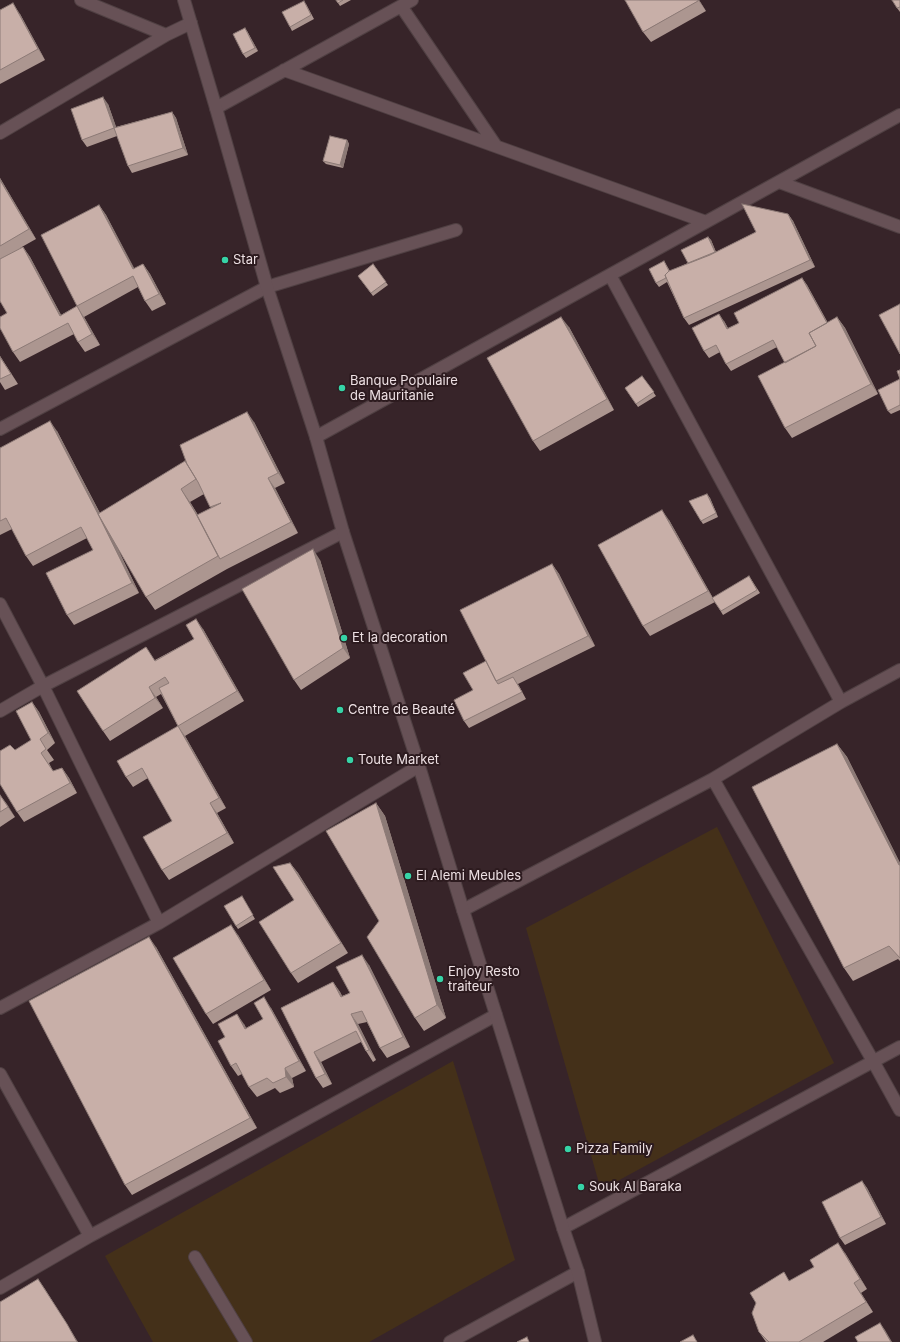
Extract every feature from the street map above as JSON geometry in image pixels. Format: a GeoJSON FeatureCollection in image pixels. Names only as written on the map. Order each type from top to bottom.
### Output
{"type":"FeatureCollection","features":[{"type":"Feature","properties":{"kind":"street"},"geometry":{"type":"LineString","coordinates":[[81,0],[166,35]]}},
{"type":"Feature","properties":{"kind":"street"},"geometry":{"type":"LineString","coordinates":[[184,0],[268,287],[316,436],[343,532],[420,766],[463,910],[578,1272],[596,1342]]}},
{"type":"Feature","properties":{"kind":"street"},"geometry":{"type":"LineString","coordinates":[[216,108],[412,0]]}},
{"type":"Feature","properties":{"kind":"street"},"geometry":{"type":"LineString","coordinates":[[401,6],[496,146]]}},
{"type":"Feature","properties":{"kind":"street"},"geometry":{"type":"LineString","coordinates":[[0,133],[166,35],[191,23]]}},
{"type":"Feature","properties":{"kind":"street"},"geometry":{"type":"LineString","coordinates":[[284,70],[706,222]]}},
{"type":"Feature","properties":{"kind":"street"},"geometry":{"type":"LineString","coordinates":[[316,436],[900,115]]}},
{"type":"Feature","properties":{"kind":"street"},"geometry":{"type":"LineString","coordinates":[[779,182],[900,227]]}},
{"type":"Feature","properties":{"kind":"street"},"geometry":{"type":"LineString","coordinates":[[0,428],[268,287],[456,230]]}},
{"type":"Feature","properties":{"kind":"street"},"geometry":{"type":"LineString","coordinates":[[610,274],[841,702]]}},
{"type":"Feature","properties":{"kind":"street"},"geometry":{"type":"LineString","coordinates":[[0,711],[44,686],[343,532]]}},
{"type":"Feature","properties":{"kind":"street"},"geometry":{"type":"LineString","coordinates":[[0,604],[44,686],[159,923]]}},
{"type":"Feature","properties":{"kind":"street"},"geometry":{"type":"LineString","coordinates":[[463,910],[712,779],[841,702],[900,670]]}},
{"type":"Feature","properties":{"kind":"street"},"geometry":{"type":"LineString","coordinates":[[0,1008],[159,923],[420,766]]}},
{"type":"Feature","properties":{"kind":"street"},"geometry":{"type":"LineString","coordinates":[[712,779],[900,1110]]}},
{"type":"Feature","properties":{"kind":"street"},"geometry":{"type":"LineString","coordinates":[[0,1288],[90,1236],[496,1015]]}},
{"type":"Feature","properties":{"kind":"street"},"geometry":{"type":"LineString","coordinates":[[563,1228],[900,1047]]}},
{"type":"Feature","properties":{"kind":"street"},"geometry":{"type":"LineString","coordinates":[[0,1074],[90,1236]]}},
{"type":"Feature","properties":{"kind":"street"},"geometry":{"type":"LineString","coordinates":[[195,1257],[246,1342]]}},
{"type":"Feature","properties":{"kind":"street"},"geometry":{"type":"LineString","coordinates":[[450,1342],[578,1272]]}},
{"type":"Feature","properties":{"kind":"shaded area"},"geometry":{"type":"Polygon","coordinates":[[[717,827],[834,1063],[601,1190],[526,928],[717,827]]]}},
{"type":"Feature","properties":{"kind":"shaded area"},"geometry":{"type":"Polygon","coordinates":[[[453,1061],[515,1260],[369,1342],[153,1342],[105,1256],[453,1061]]]}},
{"type":"Feature","properties":{"kind":"building"},"geometry":{"type":"Polygon","coordinates":[[[336,0],[343,0],[338,3],[336,0]]]}},
{"type":"Feature","properties":{"kind":"building"},"geometry":{"type":"Polygon","coordinates":[[[625,0],[698,0],[698,1],[643,32],[625,0]]]}},
{"type":"Feature","properties":{"kind":"building"},"geometry":{"type":"Polygon","coordinates":[[[892,0],[900,0],[900,7],[897,8],[892,0]]]}},
{"type":"Feature","properties":{"kind":"building"},"geometry":{"type":"Polygon","coordinates":[[[304,1],[311,15],[290,27],[282,12],[304,1]]]}},
{"type":"Feature","properties":{"kind":"building"},"geometry":{"type":"Polygon","coordinates":[[[13,3],[38,49],[0,70],[0,10],[13,3]]]}},
{"type":"Feature","properties":{"kind":"building"},"geometry":{"type":"Polygon","coordinates":[[[245,28],[255,48],[243,54],[233,34],[245,28]]]}},
{"type":"Feature","properties":{"kind":"building"},"geometry":{"type":"Polygon","coordinates":[[[103,97],[114,128],[82,140],[71,109],[103,97]]]}},
{"type":"Feature","properties":{"kind":"building"},"geometry":{"type":"Polygon","coordinates":[[[172,112],[183,148],[128,166],[114,128],[172,112]]]}},
{"type":"Feature","properties":{"kind":"building"},"geometry":{"type":"Polygon","coordinates":[[[330,136],[347,140],[340,165],[323,161],[330,136]]]}},
{"type":"Feature","properties":{"kind":"building"},"geometry":{"type":"Polygon","coordinates":[[[0,180],[29,229],[0,246],[0,180]]]}},
{"type":"Feature","properties":{"kind":"building"},"geometry":{"type":"Polygon","coordinates":[[[742,204],[788,214],[810,260],[684,318],[665,275],[669,271],[710,255],[756,232],[742,204]]]}},
{"type":"Feature","properties":{"kind":"building"},"geometry":{"type":"Polygon","coordinates":[[[99,205],[133,269],[143,264],[159,294],[145,301],[133,276],[77,306],[41,235],[99,205]]]}},
{"type":"Feature","properties":{"kind":"building"},"geometry":{"type":"Polygon","coordinates":[[[708,237],[715,252],[688,263],[681,250],[708,237]]]}},
{"type":"Feature","properties":{"kind":"building"},"geometry":{"type":"Polygon","coordinates":[[[23,247],[60,316],[77,306],[92,334],[78,342],[68,323],[13,352],[0,328],[0,317],[7,313],[0,301],[0,259],[23,247]]]}},
{"type":"Feature","properties":{"kind":"building"},"geometry":{"type":"Polygon","coordinates":[[[664,261],[669,271],[665,275],[666,278],[656,283],[649,269],[664,261]]]}},
{"type":"Feature","properties":{"kind":"building"},"geometry":{"type":"Polygon","coordinates":[[[373,264],[386,282],[371,293],[358,276],[373,264]]]}},
{"type":"Feature","properties":{"kind":"building"},"geometry":{"type":"Polygon","coordinates":[[[802,278],[827,323],[809,333],[816,346],[785,363],[773,340],[726,364],[716,345],[704,351],[692,328],[719,314],[727,329],[739,323],[734,313],[802,278]]]}},
{"type":"Feature","properties":{"kind":"building"},"geometry":{"type":"Polygon","coordinates":[[[900,304],[900,354],[879,315],[900,304]]]}},
{"type":"Feature","properties":{"kind":"building"},"geometry":{"type":"Polygon","coordinates":[[[561,317],[607,399],[533,441],[487,358],[561,317]]]}},
{"type":"Feature","properties":{"kind":"building"},"geometry":{"type":"Polygon","coordinates":[[[837,317],[871,384],[785,428],[758,376],[816,346],[809,333],[837,317]]]}},
{"type":"Feature","properties":{"kind":"building"},"geometry":{"type":"Polygon","coordinates":[[[0,357],[11,374],[0,379],[0,357]]]}},
{"type":"Feature","properties":{"kind":"building"},"geometry":{"type":"Polygon","coordinates":[[[900,370],[900,379],[897,371],[900,370]]]}},
{"type":"Feature","properties":{"kind":"building"},"geometry":{"type":"Polygon","coordinates":[[[642,376],[654,392],[636,404],[625,388],[642,376]]]}},
{"type":"Feature","properties":{"kind":"building"},"geometry":{"type":"Polygon","coordinates":[[[900,379],[900,405],[888,411],[878,390],[900,379]]]}},
{"type":"Feature","properties":{"kind":"building"},"geometry":{"type":"Polygon","coordinates":[[[247,412],[278,473],[268,478],[291,522],[220,559],[197,515],[221,503],[210,507],[198,482],[187,464],[180,445],[247,412]]]}},
{"type":"Feature","properties":{"kind":"building"},"geometry":{"type":"Polygon","coordinates":[[[50,421],[132,583],[67,615],[46,573],[93,550],[81,527],[26,556],[6,518],[0,521],[0,448],[50,421]]]}},
{"type":"Feature","properties":{"kind":"building"},"geometry":{"type":"Polygon","coordinates":[[[185,461],[196,479],[181,489],[218,556],[146,597],[98,514],[185,461]]]}},
{"type":"Feature","properties":{"kind":"building"},"geometry":{"type":"Polygon","coordinates":[[[707,494],[716,513],[701,521],[689,501],[707,494]]]}},
{"type":"Feature","properties":{"kind":"building"},"geometry":{"type":"Polygon","coordinates":[[[662,510],[708,591],[643,626],[598,545],[662,510]]]}},
{"type":"Feature","properties":{"kind":"building"},"geometry":{"type":"Polygon","coordinates":[[[313,549],[343,648],[294,680],[242,589],[313,549]]]}},
{"type":"Feature","properties":{"kind":"building"},"geometry":{"type":"Polygon","coordinates":[[[552,564],[588,636],[496,681],[460,610],[552,564]]]}},
{"type":"Feature","properties":{"kind":"building"},"geometry":{"type":"Polygon","coordinates":[[[749,576],[757,590],[721,611],[712,598],[749,576]]]}},
{"type":"Feature","properties":{"kind":"building"},"geometry":{"type":"Polygon","coordinates":[[[196,619],[237,691],[178,726],[159,688],[169,683],[165,677],[149,687],[155,698],[103,731],[77,691],[146,647],[155,661],[194,639],[186,625],[196,619]]]}},
{"type":"Feature","properties":{"kind":"building"},"geometry":{"type":"Polygon","coordinates":[[[486,661],[498,684],[513,677],[522,692],[464,721],[454,700],[473,690],[463,673],[486,661]]]}},
{"type":"Feature","properties":{"kind":"building"},"geometry":{"type":"Polygon","coordinates":[[[32,702],[48,733],[40,739],[46,749],[41,753],[53,771],[62,768],[70,783],[17,812],[0,784],[0,751],[10,745],[15,750],[31,740],[16,711],[32,702]]]}},
{"type":"Feature","properties":{"kind":"building"},"geometry":{"type":"Polygon","coordinates":[[[178,726],[219,798],[210,803],[227,833],[162,870],[143,837],[172,821],[142,768],[126,777],[117,761],[178,726]]]}},
{"type":"Feature","properties":{"kind":"building"},"geometry":{"type":"Polygon","coordinates":[[[837,744],[900,865],[900,958],[889,946],[844,968],[752,787],[837,744]]]}},
{"type":"Feature","properties":{"kind":"building"},"geometry":{"type":"Polygon","coordinates":[[[0,795],[8,807],[0,812],[0,795]]]}},
{"type":"Feature","properties":{"kind":"building"},"geometry":{"type":"Polygon","coordinates":[[[376,803],[437,1005],[415,1018],[367,937],[379,921],[326,831],[376,803]]]}},
{"type":"Feature","properties":{"kind":"building"},"geometry":{"type":"Polygon","coordinates":[[[290,863],[341,943],[291,973],[259,922],[294,900],[273,867],[290,863]]]}},
{"type":"Feature","properties":{"kind":"building"},"geometry":{"type":"Polygon","coordinates":[[[242,896],[253,915],[236,926],[224,906],[242,896]]]}},
{"type":"Feature","properties":{"kind":"building"},"geometry":{"type":"Polygon","coordinates":[[[231,925],[264,980],[206,1014],[173,958],[231,925]]]}},
{"type":"Feature","properties":{"kind":"building"},"geometry":{"type":"Polygon","coordinates":[[[149,937],[250,1118],[125,1185],[29,1001],[149,937]]]}},
{"type":"Feature","properties":{"kind":"building"},"geometry":{"type":"Polygon","coordinates":[[[362,955],[403,1037],[380,1048],[362,1011],[351,1014],[369,1050],[366,1051],[356,1031],[314,1052],[325,1074],[316,1078],[281,1008],[333,982],[341,997],[350,993],[336,967],[362,955]]]}},
{"type":"Feature","properties":{"kind":"building"},"geometry":{"type":"Polygon","coordinates":[[[264,997],[299,1061],[285,1068],[286,1077],[273,1083],[267,1078],[249,1087],[236,1063],[231,1066],[218,1041],[225,1037],[218,1024],[237,1014],[245,1029],[263,1019],[254,1003],[264,997]]]}},
{"type":"Feature","properties":{"kind":"building"},"geometry":{"type":"Polygon","coordinates":[[[862,1181],[881,1217],[840,1238],[822,1202],[862,1181]]]}},
{"type":"Feature","properties":{"kind":"building"},"geometry":{"type":"Polygon","coordinates":[[[838,1243],[860,1279],[854,1283],[866,1302],[799,1342],[769,1342],[759,1332],[752,1313],[756,1303],[750,1293],[784,1272],[789,1281],[814,1267],[810,1260],[838,1243]]]}},
{"type":"Feature","properties":{"kind":"building"},"geometry":{"type":"Polygon","coordinates":[[[38,1279],[77,1342],[0,1342],[0,1302],[38,1279]]]}},
{"type":"Feature","properties":{"kind":"building"},"geometry":{"type":"Polygon","coordinates":[[[880,1323],[891,1342],[858,1342],[855,1337],[880,1323]]]}},
{"type":"Feature","properties":{"kind":"building"},"geometry":{"type":"Polygon","coordinates":[[[693,1335],[697,1342],[680,1342],[693,1335]]]}},
{"type":"Feature","properties":{"kind":"building"},"geometry":{"type":"Polygon","coordinates":[[[527,1337],[529,1342],[517,1342],[527,1337]]]}},
{"type":"Feature","properties":{"kind":"place","name":"Star"},"geometry":{"type":"Point","coordinates":[225,260]}},
{"type":"Feature","properties":{"kind":"place","name":"Banque Populaire de Mauritanie"},"geometry":{"type":"Point","coordinates":[342,388]}},
{"type":"Feature","properties":{"kind":"place","name":"Et la decoration"},"geometry":{"type":"Point","coordinates":[344,638]}},
{"type":"Feature","properties":{"kind":"place","name":"Centre de Beauté"},"geometry":{"type":"Point","coordinates":[340,710]}},
{"type":"Feature","properties":{"kind":"place","name":"Toute Market"},"geometry":{"type":"Point","coordinates":[350,760]}},
{"type":"Feature","properties":{"kind":"place","name":"El Alemi Meubles"},"geometry":{"type":"Point","coordinates":[408,876]}},
{"type":"Feature","properties":{"kind":"place","name":"Enjoy Resto traiteur"},"geometry":{"type":"Point","coordinates":[440,979]}},
{"type":"Feature","properties":{"kind":"place","name":"Pizza Family"},"geometry":{"type":"Point","coordinates":[568,1149]}},
{"type":"Feature","properties":{"kind":"place","name":"Souk Al Baraka"},"geometry":{"type":"Point","coordinates":[581,1187]}}]}
